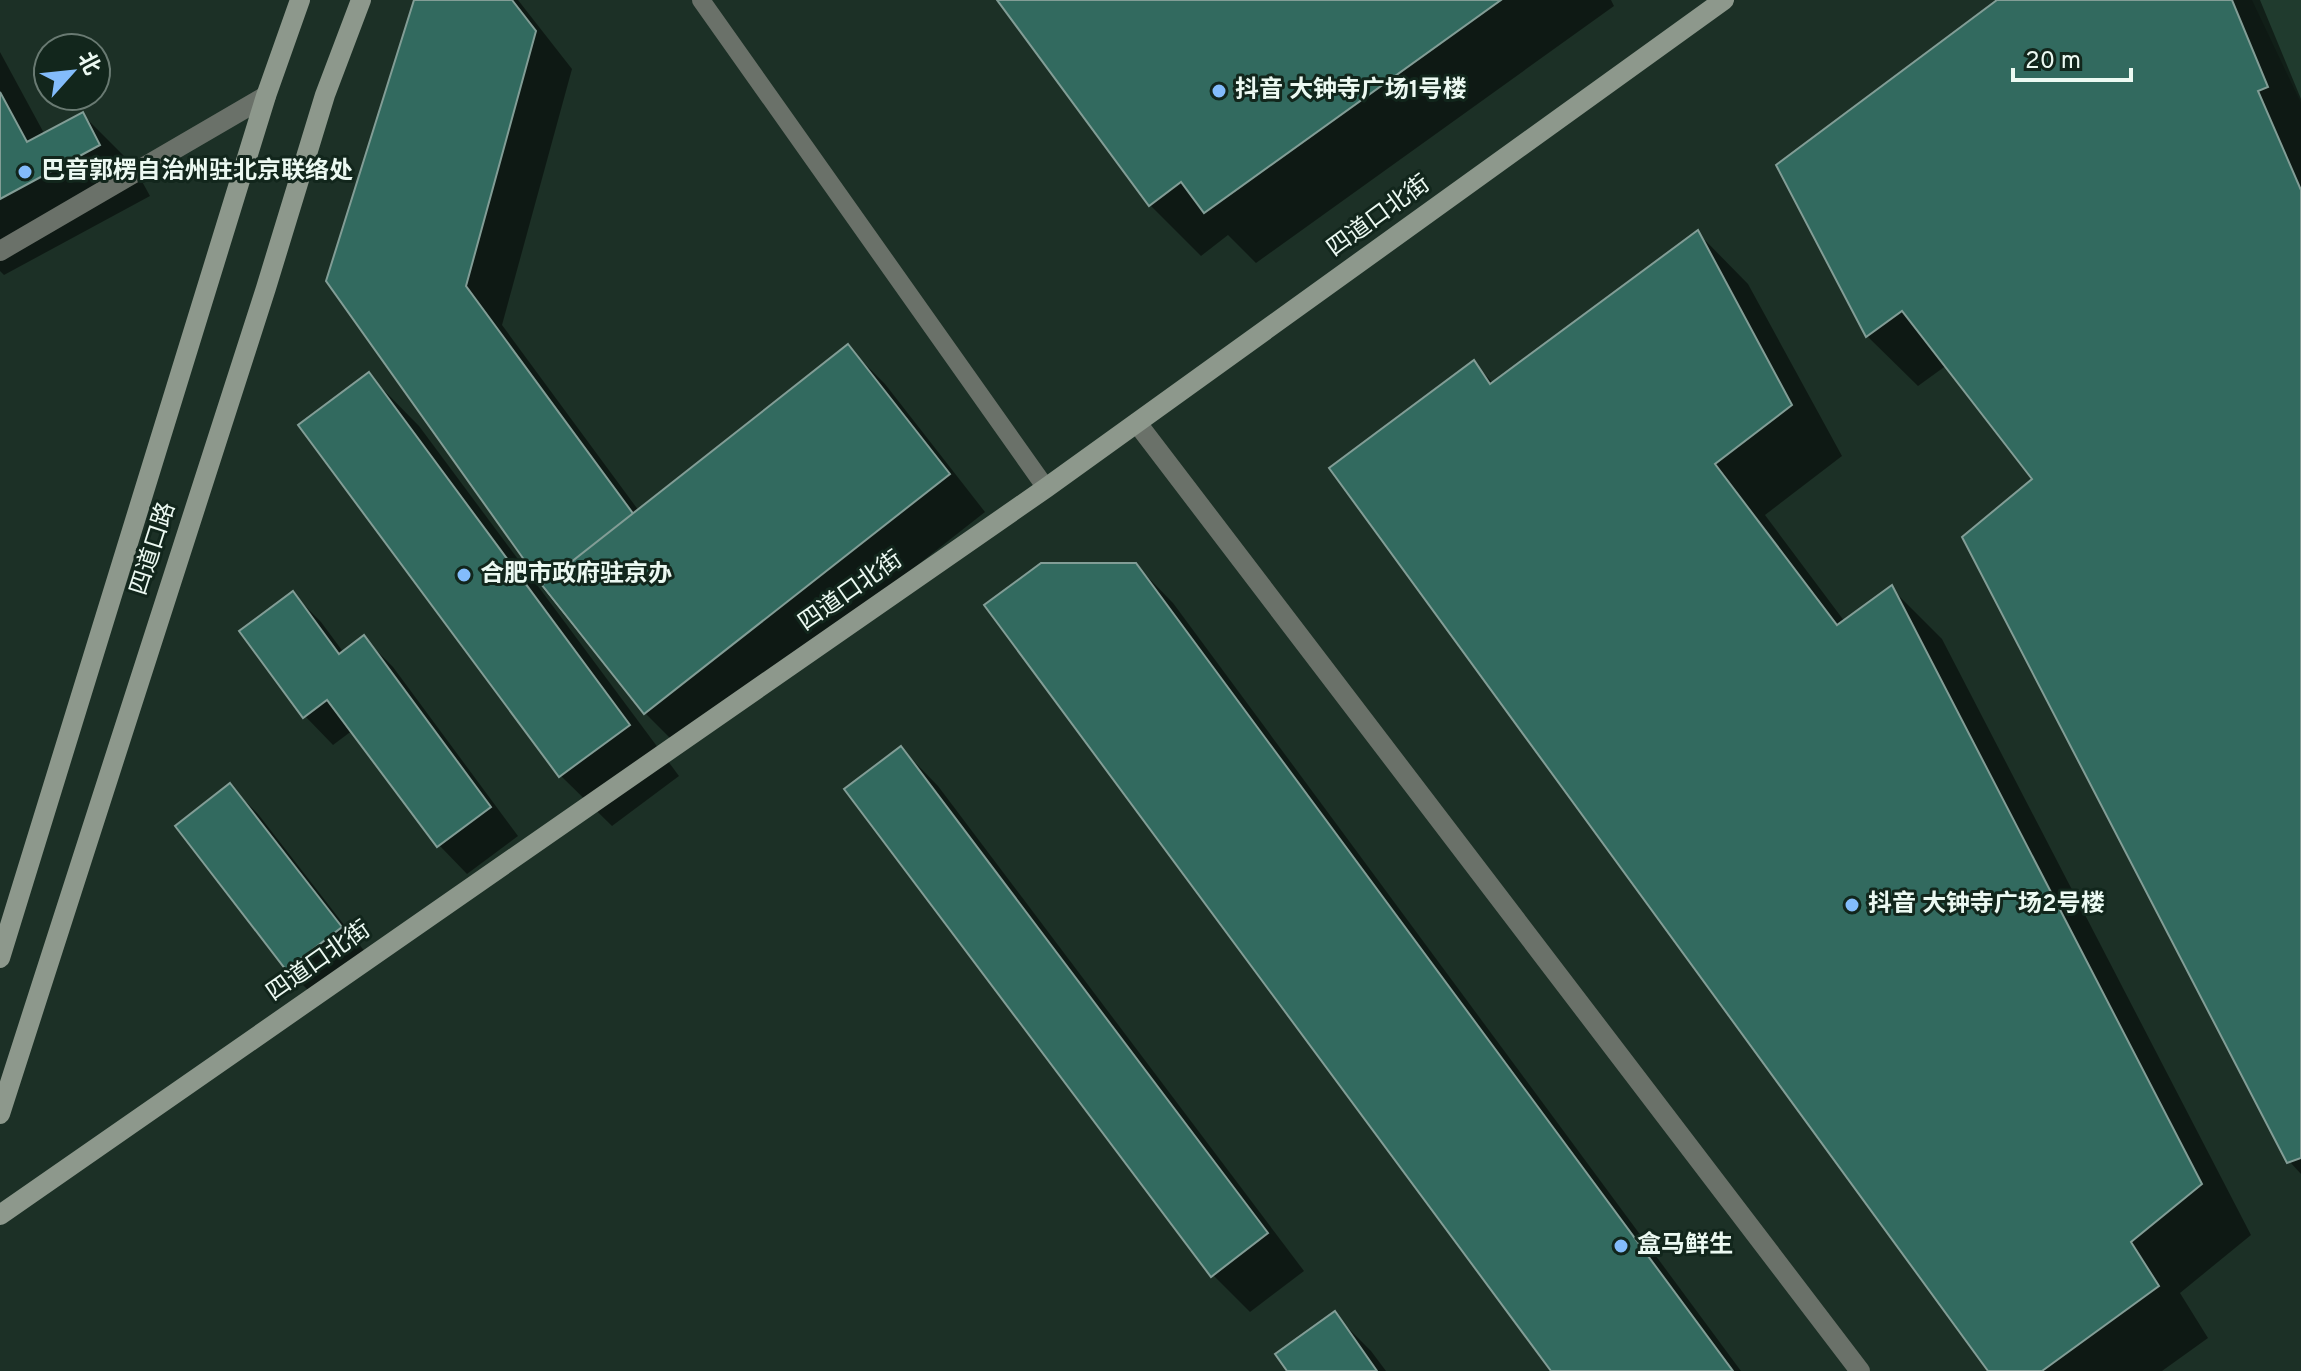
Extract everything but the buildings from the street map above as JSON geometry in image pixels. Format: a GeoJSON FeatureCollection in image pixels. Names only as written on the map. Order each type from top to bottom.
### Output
{"type":"FeatureCollection","features":[{"type":"Feature","properties":{"kind":"street","name":"四道口路"},"geometry":{"type":"LineString","coordinates":[[0,958],[266,96],[300,0]]}},
{"type":"Feature","properties":{"kind":"street","name":"四道口路"},"geometry":{"type":"LineString","coordinates":[[0,1114],[266,288],[325,95],[361,0]]}},
{"type":"Feature","properties":{"kind":"street","name":"四道口北街"},"geometry":{"type":"LineString","coordinates":[[0,1215],[1046,488],[1724,0]]}},
{"type":"Feature","properties":{"kind":"street"},"geometry":{"type":"LineString","coordinates":[[0,251],[266,96]]}},
{"type":"Feature","properties":{"kind":"street"},"geometry":{"type":"LineString","coordinates":[[1137,423],[1860,1371]]}},
{"type":"Feature","properties":{"kind":"lane"},"geometry":{"type":"LineString","coordinates":[[701,0],[1046,488]]}},
{"type":"Feature","properties":{"kind":"shaded area"},"geometry":{"type":"Polygon","coordinates":[[[2252,0],[2301,0],[2301,103],[2252,0]]]}},
{"type":"Feature","properties":{"kind":"place","name":"抖音 大钟寺广场1号楼"},"geometry":{"type":"Point","coordinates":[1219,91]}},
{"type":"Feature","properties":{"kind":"place","name":"巴音郭楞自治州驻北京联络处"},"geometry":{"type":"Point","coordinates":[25,172]}},
{"type":"Feature","properties":{"kind":"place","name":"合肥市政府驻京办"},"geometry":{"type":"Point","coordinates":[464,575]}},
{"type":"Feature","properties":{"kind":"place","name":"抖音 大钟寺广场2号楼"},"geometry":{"type":"Point","coordinates":[1852,905]}},
{"type":"Feature","properties":{"kind":"place","name":"盒马鲜生"},"geometry":{"type":"Point","coordinates":[1621,1246]}}]}
